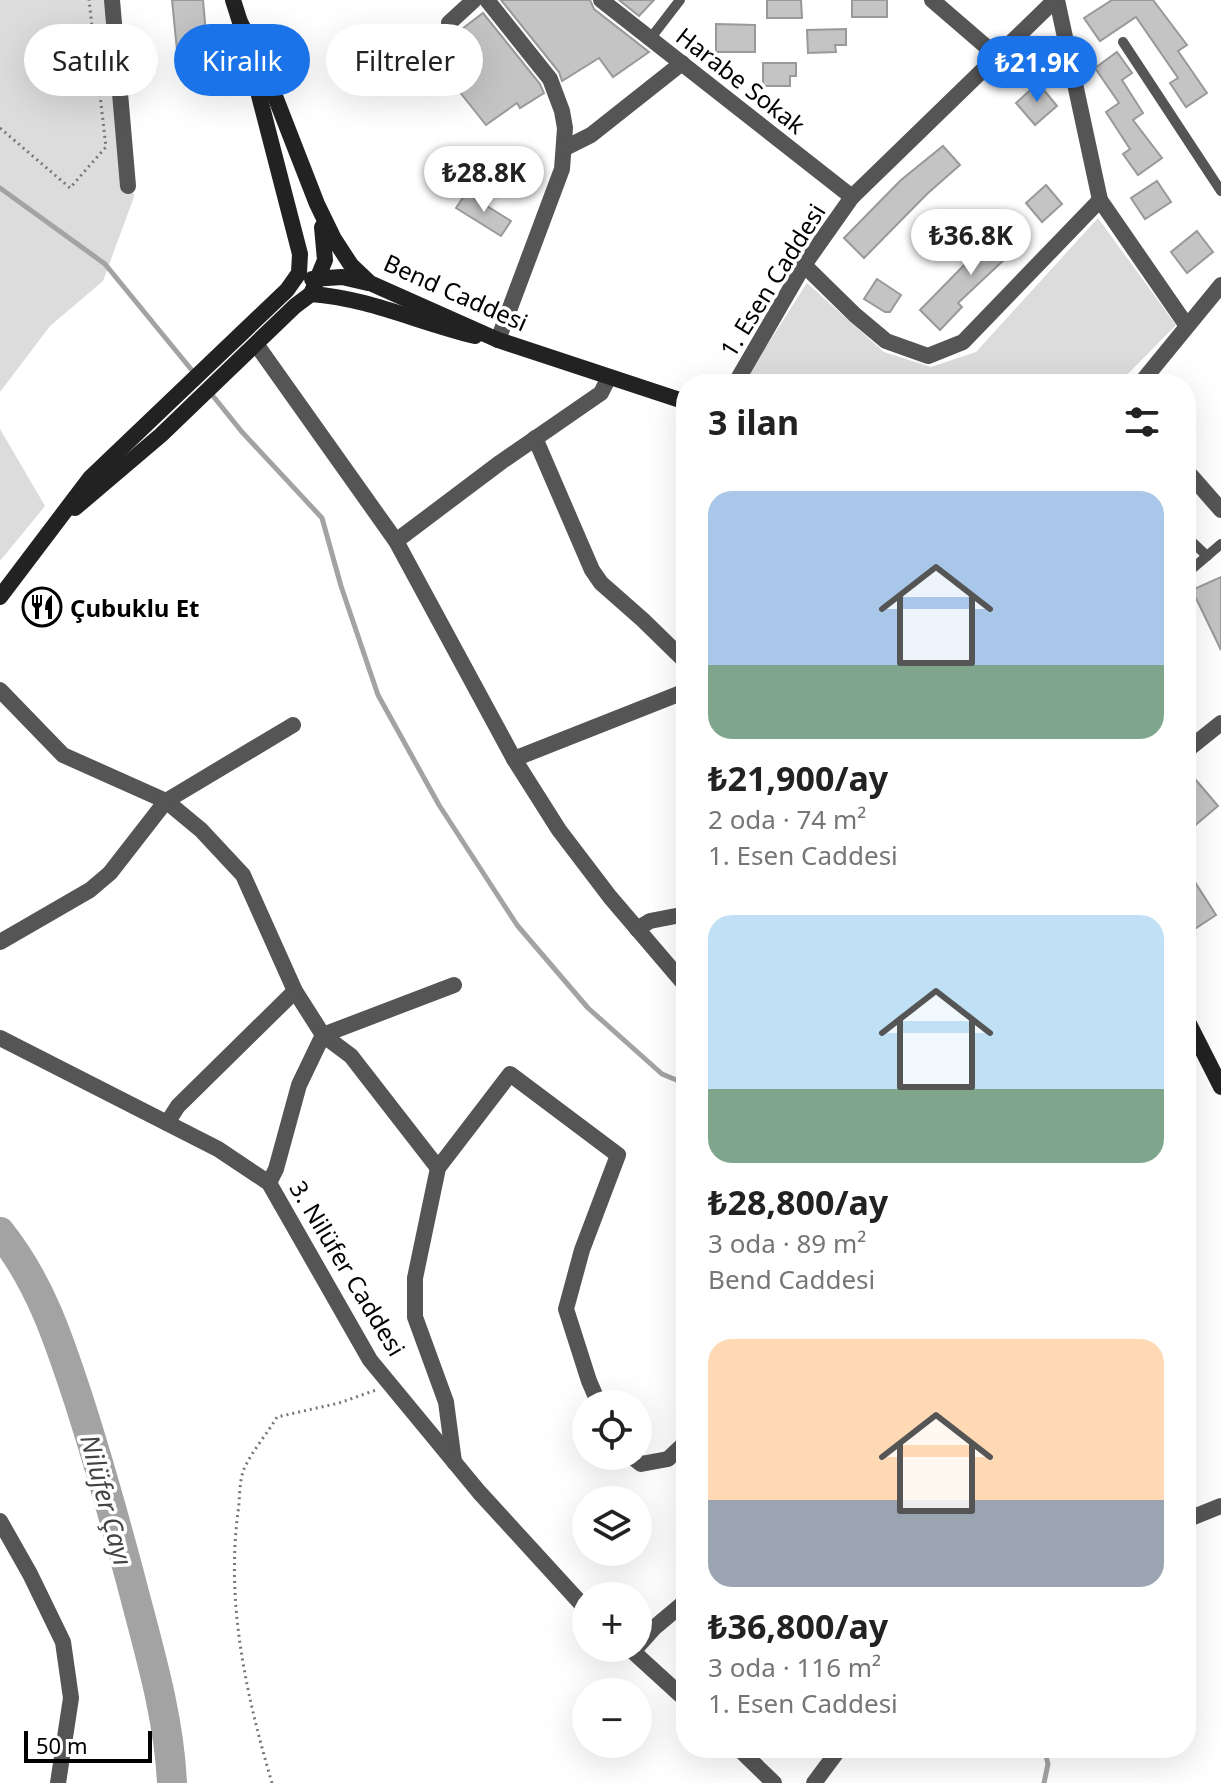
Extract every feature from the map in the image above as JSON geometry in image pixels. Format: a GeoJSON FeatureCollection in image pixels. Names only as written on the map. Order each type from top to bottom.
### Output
{"type":"FeatureCollection","features":[{"type":"Feature","properties":{"kind":"main road","name":"Bend Caddesi"},"geometry":{"type":"LineString","coordinates":[[233,0],[240,22],[264,68],[317,204],[342,252],[370,283],[498,340],[676,399]]}},
{"type":"Feature","properties":{"kind":"main road"},"geometry":{"type":"LineString","coordinates":[[240,22],[300,254],[315,283],[336,296],[454,331],[498,340]]}},
{"type":"Feature","properties":{"kind":"main road"},"geometry":{"type":"LineString","coordinates":[[53,528],[161,435],[315,283],[325,260],[325,241],[317,204]]}},
{"type":"Feature","properties":{"kind":"main road"},"geometry":{"type":"LineString","coordinates":[[0,597],[90,478],[287,290],[299,273],[300,254]]}},
{"type":"Feature","properties":{"kind":"main road"},"geometry":{"type":"LineString","coordinates":[[287,290],[342,277],[370,283]]}},
{"type":"Feature","properties":{"kind":"main road"},"geometry":{"type":"LineString","coordinates":[[1196,1038],[1221,1087]]}},
{"type":"Feature","properties":{"kind":"street"},"geometry":{"type":"LineString","coordinates":[[112,0],[128,186]]}},
{"type":"Feature","properties":{"kind":"street"},"geometry":{"type":"LineString","coordinates":[[449,23],[474,0]]}},
{"type":"Feature","properties":{"kind":"street"},"geometry":{"type":"LineString","coordinates":[[487,0],[550,79],[562,111],[565,148],[557,186],[498,340]]}},
{"type":"Feature","properties":{"kind":"street","name":"Harabe Sokak"},"geometry":{"type":"LineString","coordinates":[[601,0],[852,197]]}},
{"type":"Feature","properties":{"kind":"street"},"geometry":{"type":"LineString","coordinates":[[932,0],[997,56]]}},
{"type":"Feature","properties":{"kind":"street"},"geometry":{"type":"LineString","coordinates":[[1056,0],[1100,200],[1187,326]]}},
{"type":"Feature","properties":{"kind":"street","name":"1. Esen Caddesi"},"geometry":{"type":"LineString","coordinates":[[741,374],[804,265],[852,197],[1056,0]]}},
{"type":"Feature","properties":{"kind":"street"},"geometry":{"type":"LineString","coordinates":[[565,148],[591,135],[682,63]]}},
{"type":"Feature","properties":{"kind":"street"},"geometry":{"type":"LineString","coordinates":[[804,265],[886,341],[928,356],[963,342],[1100,200]]}},
{"type":"Feature","properties":{"kind":"street"},"geometry":{"type":"LineString","coordinates":[[1148,374],[1221,285]]}},
{"type":"Feature","properties":{"kind":"street"},"geometry":{"type":"LineString","coordinates":[[256,344],[396,541],[514,759],[567,842],[676,974]]}},
{"type":"Feature","properties":{"kind":"street"},"geometry":{"type":"LineString","coordinates":[[396,541],[601,393],[609,377]]}},
{"type":"Feature","properties":{"kind":"street"},"geometry":{"type":"LineString","coordinates":[[535,438],[592,570],[601,583],[676,653]]}},
{"type":"Feature","properties":{"kind":"street"},"geometry":{"type":"LineString","coordinates":[[1196,481],[1221,510]]}},
{"type":"Feature","properties":{"kind":"street"},"geometry":{"type":"LineString","coordinates":[[0,690],[63,755],[166,801],[201,830],[243,875],[295,991],[323,1035],[351,1056],[438,1168]]}},
{"type":"Feature","properties":{"kind":"street"},"geometry":{"type":"LineString","coordinates":[[514,759],[676,695]]}},
{"type":"Feature","properties":{"kind":"street"},"geometry":{"type":"LineString","coordinates":[[1196,743],[1221,723]]}},
{"type":"Feature","properties":{"kind":"street"},"geometry":{"type":"LineString","coordinates":[[0,942],[90,890],[110,873],[166,801],[293,725]]}},
{"type":"Feature","properties":{"kind":"street"},"geometry":{"type":"LineString","coordinates":[[637,929],[650,921],[676,916]]}},
{"type":"Feature","properties":{"kind":"street"},"geometry":{"type":"LineString","coordinates":[[269,1183],[276,1169],[299,1085],[323,1035],[454,985]]}},
{"type":"Feature","properties":{"kind":"street"},"geometry":{"type":"LineString","coordinates":[[167,1123],[178,1106],[295,991]]}},
{"type":"Feature","properties":{"kind":"street","name":"3. Nilüfer Caddesi"},"geometry":{"type":"LineString","coordinates":[[0,1038],[218,1149],[269,1183],[370,1360],[454,1462],[572,1593]]}},
{"type":"Feature","properties":{"kind":"street"},"geometry":{"type":"LineString","coordinates":[[454,1462],[446,1402],[415,1317],[415,1278],[438,1168],[510,1074],[618,1155],[582,1250],[566,1309],[593,1390]]}},
{"type":"Feature","properties":{"kind":"street"},"geometry":{"type":"LineString","coordinates":[[652,1462],[668,1459],[676,1451]]}},
{"type":"Feature","properties":{"kind":"street"},"geometry":{"type":"LineString","coordinates":[[1196,1516],[1221,1506]]}},
{"type":"Feature","properties":{"kind":"street"},"geometry":{"type":"LineString","coordinates":[[0,1521],[63,1642],[71,1698],[58,1783]]}},
{"type":"Feature","properties":{"kind":"street"},"geometry":{"type":"LineString","coordinates":[[652,1630],[676,1609]]}},
{"type":"Feature","properties":{"kind":"street"},"geometry":{"type":"LineString","coordinates":[[647,1662],[676,1690]]}},
{"type":"Feature","properties":{"kind":"street"},"geometry":{"type":"LineString","coordinates":[[748,1758],[774,1783]]}},
{"type":"Feature","properties":{"kind":"street"},"geometry":{"type":"LineString","coordinates":[[814,1783],[833,1758]]}},
{"type":"Feature","properties":{"kind":"lane"},"geometry":{"type":"LineString","coordinates":[[650,39],[680,0]]}},
{"type":"Feature","properties":{"kind":"lane"},"geometry":{"type":"LineString","coordinates":[[1123,42],[1221,191]]}},
{"type":"Feature","properties":{"kind":"lane"},"geometry":{"type":"LineString","coordinates":[[1196,565],[1221,544]]}},
{"type":"Feature","properties":{"kind":"lane"},"geometry":{"type":"LineString","coordinates":[[1196,546],[1207,556]]}},
{"type":"Feature","properties":{"kind":"path"},"geometry":{"type":"LineString","coordinates":[[0,128],[70,188],[106,147],[89,0]]}},
{"type":"Feature","properties":{"kind":"path"},"geometry":{"type":"LineString","coordinates":[[272,1783],[240,1646],[233,1582],[234,1539],[243,1471],[277,1417],[339,1403],[391,1385]]}},
{"type":"Feature","properties":{"kind":"shaded area"},"geometry":{"type":"Polygon","coordinates":[[[0,0],[109,0],[112,24],[24,24],[24,96],[121,96],[134,197],[103,281],[50,326],[0,392],[0,0]]]}},
{"type":"Feature","properties":{"kind":"shaded area"},"geometry":{"type":"Polygon","coordinates":[[[1098,218],[1176,325],[1128,374],[748,374],[807,283],[884,352],[931,367],[976,352],[1098,218]]]}},
{"type":"Feature","properties":{"kind":"shaded area"},"geometry":{"type":"Polygon","coordinates":[[[0,429],[45,506],[0,561],[0,429]]]}},
{"type":"Feature","properties":{"kind":"building"},"geometry":{"type":"Polygon","coordinates":[[[172,0],[203,0],[205,24],[174,24],[172,0]]]}},
{"type":"Feature","properties":{"kind":"building"},"geometry":{"type":"Polygon","coordinates":[[[501,0],[590,0],[594,9],[649,52],[613,77],[599,58],[562,81],[559,72],[501,0]]]}},
{"type":"Feature","properties":{"kind":"building"},"geometry":{"type":"Polygon","coordinates":[[[619,0],[654,0],[639,16],[619,0]]]}},
{"type":"Feature","properties":{"kind":"building"},"geometry":{"type":"Polygon","coordinates":[[[767,0],[801,0],[802,18],[767,18],[767,0]]]}},
{"type":"Feature","properties":{"kind":"building"},"geometry":{"type":"Polygon","coordinates":[[[852,0],[887,0],[887,17],[852,17],[852,0]]]}},
{"type":"Feature","properties":{"kind":"building"},"geometry":{"type":"Polygon","coordinates":[[[1112,0],[1153,0],[1187,45],[1178,51],[1207,93],[1186,107],[1170,83],[1178,78],[1136,17],[1100,41],[1084,18],[1112,0]]]}},
{"type":"Feature","properties":{"kind":"building"},"geometry":{"type":"Polygon","coordinates":[[[483,13],[544,93],[520,108],[517,103],[486,125],[463,96],[483,96],[483,24],[469,24],[483,13]]]}},
{"type":"Feature","properties":{"kind":"building"},"geometry":{"type":"Polygon","coordinates":[[[716,24],[755,25],[755,52],[716,52],[716,24]]]}},
{"type":"Feature","properties":{"kind":"building"},"geometry":{"type":"Polygon","coordinates":[[[846,29],[846,45],[835,45],[836,52],[808,53],[807,30],[846,29]]]}},
{"type":"Feature","properties":{"kind":"building"},"geometry":{"type":"Polygon","coordinates":[[[1117,52],[1132,73],[1122,80],[1143,113],[1133,120],[1162,158],[1138,175],[1123,154],[1130,149],[1106,112],[1119,103],[1095,68],[1117,52]]]}},
{"type":"Feature","properties":{"kind":"building"},"geometry":{"type":"Polygon","coordinates":[[[763,63],[796,63],[796,76],[790,76],[790,86],[763,86],[763,63]]]}},
{"type":"Feature","properties":{"kind":"building"},"geometry":{"type":"Polygon","coordinates":[[[1038,83],[1057,106],[1035,125],[1016,103],[1038,83]]]}},
{"type":"Feature","properties":{"kind":"building"},"geometry":{"type":"Polygon","coordinates":[[[943,146],[960,165],[864,258],[844,238],[901,180],[943,146]]]}},
{"type":"Feature","properties":{"kind":"building"},"geometry":{"type":"Polygon","coordinates":[[[1157,181],[1171,202],[1145,219],[1131,198],[1157,181]]]}},
{"type":"Feature","properties":{"kind":"building"},"geometry":{"type":"Polygon","coordinates":[[[1046,185],[1062,204],[1042,222],[1026,203],[1046,185]]]}},
{"type":"Feature","properties":{"kind":"building"},"geometry":{"type":"Polygon","coordinates":[[[466,193],[511,221],[501,236],[456,208],[466,193]]]}},
{"type":"Feature","properties":{"kind":"building"},"geometry":{"type":"Polygon","coordinates":[[[1009,224],[1024,241],[958,303],[962,307],[940,330],[920,310],[1009,224]]]}},
{"type":"Feature","properties":{"kind":"building"},"geometry":{"type":"Polygon","coordinates":[[[1197,231],[1213,252],[1187,273],[1171,252],[1197,231]]]}},
{"type":"Feature","properties":{"kind":"building"},"geometry":{"type":"Polygon","coordinates":[[[877,279],[901,295],[890,312],[864,299],[877,279]]]}},
{"type":"Feature","properties":{"kind":"building"},"geometry":{"type":"Polygon","coordinates":[[[1221,577],[1221,650],[1196,598],[1196,588],[1221,577]]]}},
{"type":"Feature","properties":{"kind":"building"},"geometry":{"type":"Polygon","coordinates":[[[1196,780],[1218,806],[1196,825],[1196,780]]]}},
{"type":"Feature","properties":{"kind":"building"},"geometry":{"type":"Polygon","coordinates":[[[1196,884],[1216,915],[1196,928],[1196,884]]]}},
{"type":"Feature","properties":{"kind":"waterway"},"geometry":{"type":"LineString","coordinates":[[0,188],[105,264],[195,374]]}},
{"type":"Feature","properties":{"kind":"waterway"},"geometry":{"type":"LineString","coordinates":[[209,391],[242,432],[322,518],[378,695],[439,805],[517,925],[588,1008],[662,1074],[676,1080]]}},
{"type":"Feature","properties":{"kind":"waterway","name":"Nilüfer Çayı"},"geometry":{"type":"LineString","coordinates":[[0,1232],[26,1271],[47,1312],[86,1423],[157,1681],[167,1732],[172,1783]]}},
{"type":"Feature","properties":{"kind":"waterway"},"geometry":{"type":"LineString","coordinates":[[1044,1783],[1046,1758]]}},
{"type":"Feature","properties":{"kind":"place","name":"Çubuklu Et"},"geometry":{"type":"Point","coordinates":[42,607]}}]}
